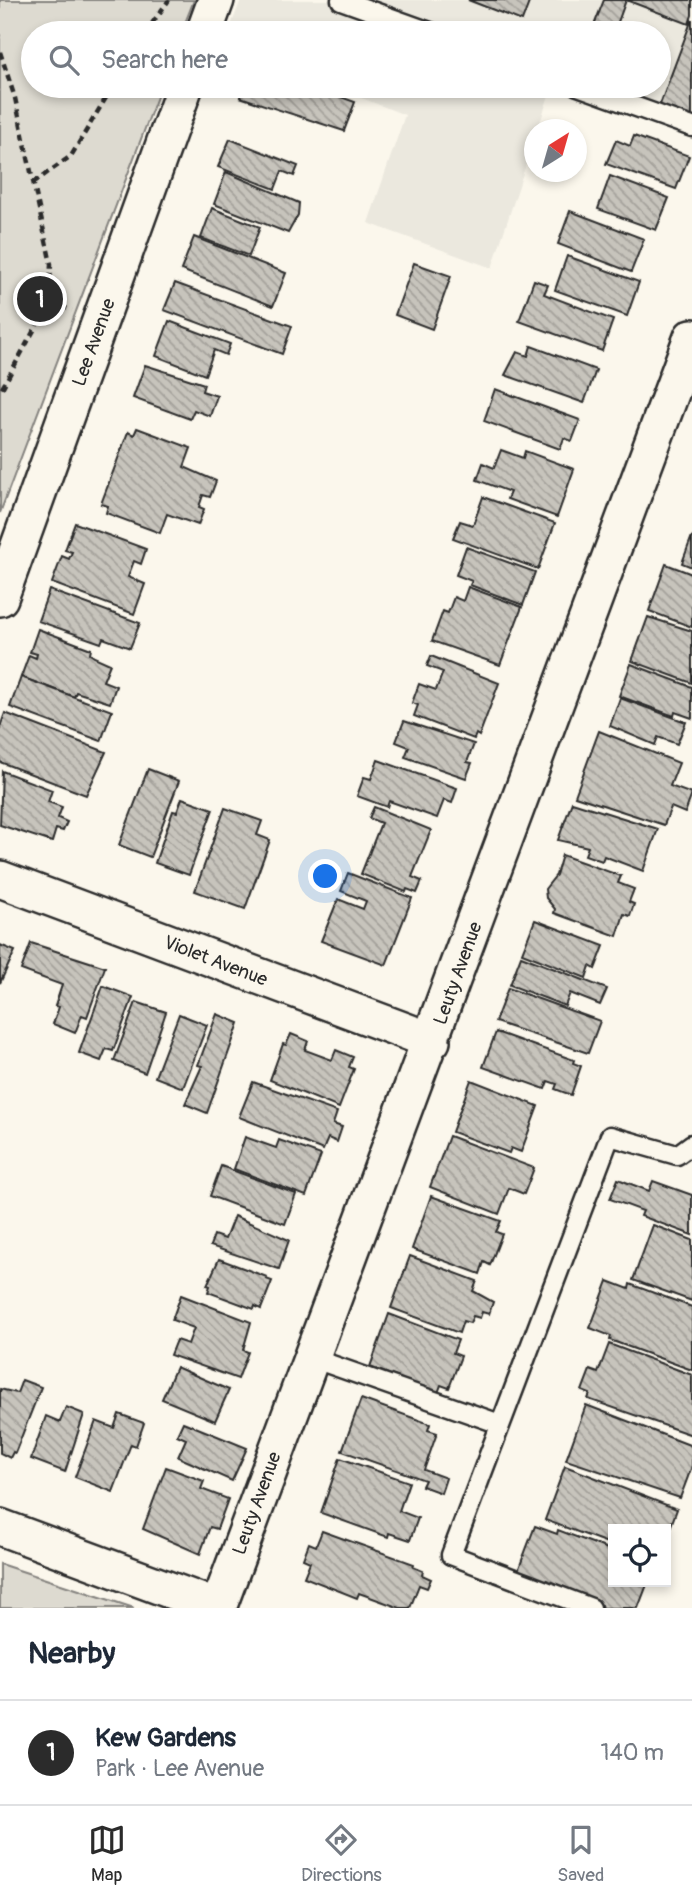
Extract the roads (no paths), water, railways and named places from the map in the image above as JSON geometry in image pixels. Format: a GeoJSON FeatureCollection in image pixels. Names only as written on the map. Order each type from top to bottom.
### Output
{"type":"FeatureCollection","features":[{"type":"Feature","properties":{"kind":"street"},"geometry":{"type":"LineString","coordinates":[[208,21],[216,0]]}},
{"type":"Feature","properties":{"kind":"street","name":"Lee Avenue"},"geometry":{"type":"LineString","coordinates":[[0,598],[182,98]]}},
{"type":"Feature","properties":{"kind":"street","name":"Leuty Avenue"},"geometry":{"type":"LineString","coordinates":[[218,1608],[309,1357],[432,1041],[692,337]]}},
{"type":"Feature","properties":{"kind":"street","name":"Violet Avenue"},"geometry":{"type":"LineString","coordinates":[[0,879],[432,1041]]}},
{"type":"Feature","properties":{"kind":"street"},"geometry":{"type":"LineString","coordinates":[[0,1527],[218,1608]]}},
{"type":"Feature","properties":{"kind":"lane"},"geometry":{"type":"LineString","coordinates":[[341,0],[400,21]]}},
{"type":"Feature","properties":{"kind":"lane"},"geometry":{"type":"LineString","coordinates":[[611,98],[692,127]]}},
{"type":"Feature","properties":{"kind":"lane"},"geometry":{"type":"LineString","coordinates":[[592,1608],[451,1555],[610,1136],[677,1155],[692,1144]]}},
{"type":"Feature","properties":{"kind":"lane"},"geometry":{"type":"LineString","coordinates":[[309,1357],[500,1424]]}},
{"type":"Feature","properties":{"kind":"place","name":"Kew Gardens"},"geometry":{"type":"Point","coordinates":[40,299]}}]}
